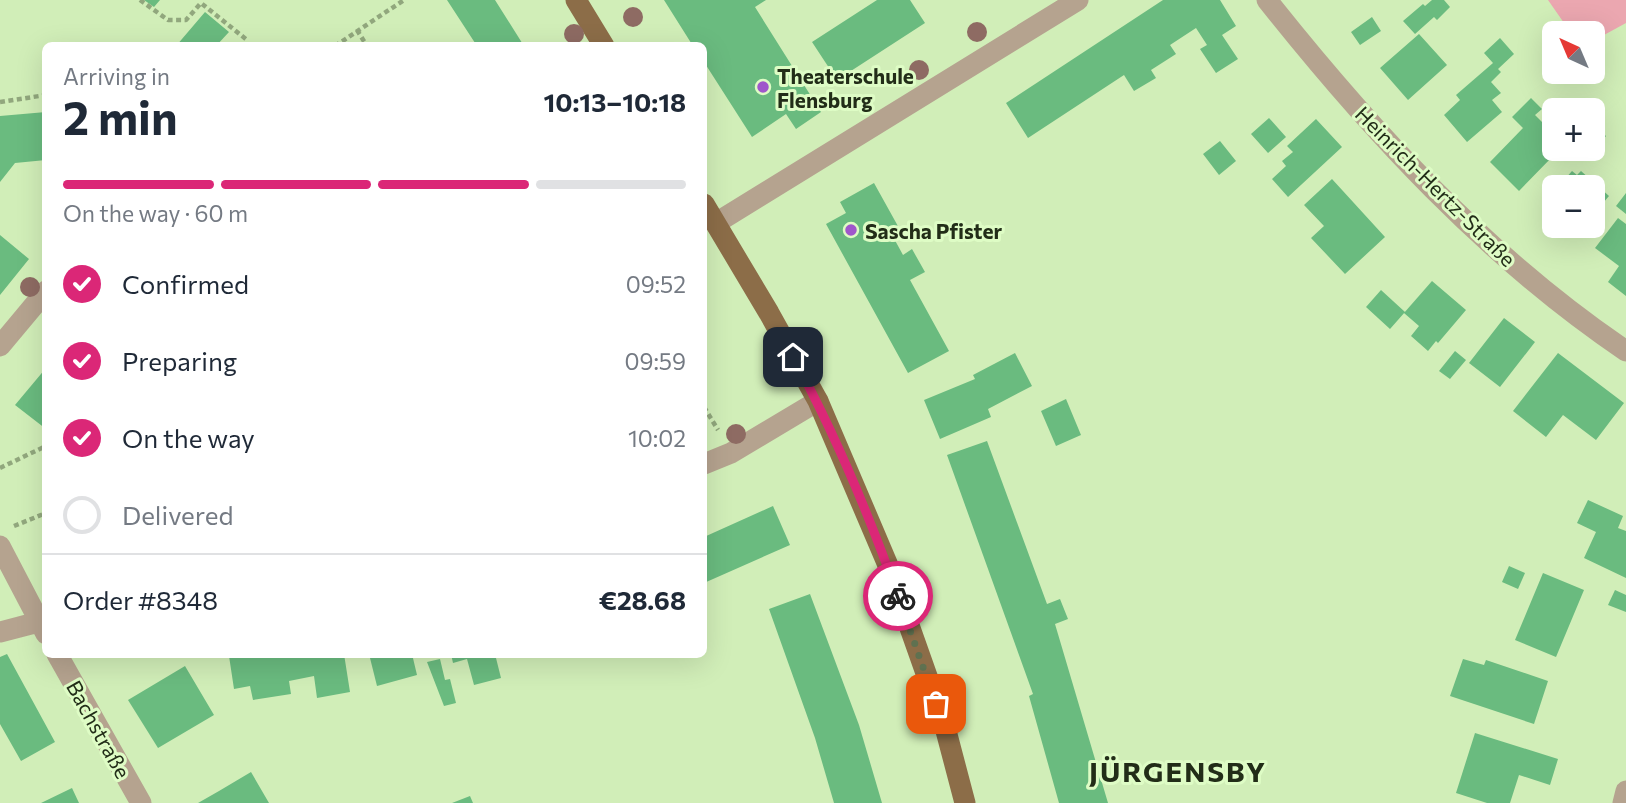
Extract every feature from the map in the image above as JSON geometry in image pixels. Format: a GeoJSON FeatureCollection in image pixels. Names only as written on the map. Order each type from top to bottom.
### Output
{"type":"FeatureCollection","features":[{"type":"Feature","properties":{"kind":"main road"},"geometry":{"type":"LineString","coordinates":[[576,0],[602,42]]}},
{"type":"Feature","properties":{"kind":"main road"},"geometry":{"type":"LineString","coordinates":[[707,209],[818,401],[887,563],[945,727],[965,803]]}},
{"type":"Feature","properties":{"kind":"street"},"geometry":{"type":"LineString","coordinates":[[716,223],[1078,0]]}},
{"type":"Feature","properties":{"kind":"street","name":"Heinrich-Hertz-Straße"},"geometry":{"type":"LineString","coordinates":[[1267,0],[1327,75],[1462,218],[1526,275],[1626,351]]}},
{"type":"Feature","properties":{"kind":"street"},"geometry":{"type":"LineString","coordinates":[[0,346],[42,296]]}},
{"type":"Feature","properties":{"kind":"street"},"geometry":{"type":"LineString","coordinates":[[707,463],[731,453],[818,401]]}},
{"type":"Feature","properties":{"kind":"street"},"geometry":{"type":"LineString","coordinates":[[0,546],[42,623]]}},
{"type":"Feature","properties":{"kind":"street"},"geometry":{"type":"LineString","coordinates":[[0,632],[42,625]]}},
{"type":"Feature","properties":{"kind":"street","name":"Bachstraße"},"geometry":{"type":"LineString","coordinates":[[59,658],[141,803]]}},
{"type":"Feature","properties":{"kind":"street"},"geometry":{"type":"LineString","coordinates":[[1623,803],[1626,791]]}},
{"type":"Feature","properties":{"kind":"path"},"geometry":{"type":"LineString","coordinates":[[140,0],[168,20],[186,20],[201,3],[247,40]]}},
{"type":"Feature","properties":{"kind":"path"},"geometry":{"type":"LineString","coordinates":[[340,42],[404,0]]}},
{"type":"Feature","properties":{"kind":"path"},"geometry":{"type":"LineString","coordinates":[[357,30],[364,42]]}},
{"type":"Feature","properties":{"kind":"path"},"geometry":{"type":"LineString","coordinates":[[0,102],[42,96]]}},
{"type":"Feature","properties":{"kind":"path"},"geometry":{"type":"LineString","coordinates":[[0,468],[42,448]]}},
{"type":"Feature","properties":{"kind":"path"},"geometry":{"type":"LineString","coordinates":[[11,527],[42,515]]}},
{"type":"Feature","properties":{"kind":"shaded area"},"geometry":{"type":"Polygon","coordinates":[[[1548,0],[1626,0],[1626,23],[1605,34],[1605,21],[1563,21],[1548,0]]]}},
{"type":"Feature","properties":{"kind":"building"},"geometry":{"type":"Polygon","coordinates":[[[144,0],[160,0],[154,7],[144,0]]]}},
{"type":"Feature","properties":{"kind":"building"},"geometry":{"type":"Polygon","coordinates":[[[447,0],[495,0],[521,42],[474,42],[447,0]]]}},
{"type":"Feature","properties":{"kind":"building","name":"Theaterschule Flensburg"},"geometry":{"type":"Polygon","coordinates":[[[664,0],[766,0],[755,7],[821,112],[796,129],[786,114],[752,137],[707,67],[707,42],[690,42],[664,0]]]}},
{"type":"Feature","properties":{"kind":"building"},"geometry":{"type":"Polygon","coordinates":[[[877,0],[910,0],[925,23],[837,80],[812,42],[877,0]]]}},
{"type":"Feature","properties":{"kind":"building"},"geometry":{"type":"Polygon","coordinates":[[[1163,0],[1220,0],[1236,26],[1222,35],[1238,59],[1216,73],[1200,49],[1207,45],[1196,28],[1170,45],[1176,54],[1151,70],[1156,78],[1134,91],[1124,75],[1028,138],[1006,103],[1163,0]]]}},
{"type":"Feature","properties":{"kind":"building"},"geometry":{"type":"Polygon","coordinates":[[[1432,0],[1444,0],[1450,7],[1437,20],[1434,17],[1415,34],[1403,21],[1432,0]]]}},
{"type":"Feature","properties":{"kind":"building"},"geometry":{"type":"Polygon","coordinates":[[[205,12],[229,32],[220,42],[179,42],[205,12]]]}},
{"type":"Feature","properties":{"kind":"building"},"geometry":{"type":"Polygon","coordinates":[[[1372,17],[1381,31],[1360,45],[1351,32],[1372,17]]]}},
{"type":"Feature","properties":{"kind":"building"},"geometry":{"type":"Polygon","coordinates":[[[1419,34],[1447,65],[1408,100],[1380,68],[1419,34]]]}},
{"type":"Feature","properties":{"kind":"building"},"geometry":{"type":"Polygon","coordinates":[[[1500,38],[1514,54],[1498,69],[1501,72],[1491,82],[1501,93],[1492,100],[1502,112],[1467,142],[1444,115],[1460,100],[1456,95],[1493,63],[1484,53],[1500,38]]]}},
{"type":"Feature","properties":{"kind":"building"},"geometry":{"type":"Polygon","coordinates":[[[1531,98],[1542,109],[1535,115],[1542,122],[1542,161],[1548,161],[1519,191],[1490,162],[1523,128],[1512,117],[1531,98]]]}},
{"type":"Feature","properties":{"kind":"building"},"geometry":{"type":"Polygon","coordinates":[[[42,112],[42,160],[15,163],[0,182],[0,116],[42,112]]]}},
{"type":"Feature","properties":{"kind":"building"},"geometry":{"type":"Polygon","coordinates":[[[1269,118],[1286,137],[1268,153],[1251,134],[1269,118]]]}},
{"type":"Feature","properties":{"kind":"building"},"geometry":{"type":"Polygon","coordinates":[[[1316,119],[1342,147],[1288,197],[1272,179],[1286,166],[1282,161],[1293,152],[1287,146],[1316,119]]]}},
{"type":"Feature","properties":{"kind":"building"},"geometry":{"type":"Polygon","coordinates":[[[1220,141],[1236,161],[1219,175],[1203,154],[1220,141]]]}},
{"type":"Feature","properties":{"kind":"building"},"geometry":{"type":"Polygon","coordinates":[[[1332,179],[1385,237],[1345,274],[1311,238],[1324,226],[1304,205],[1332,179]]]}},
{"type":"Feature","properties":{"kind":"building"},"geometry":{"type":"Polygon","coordinates":[[[874,183],[899,228],[891,233],[903,255],[912,249],[925,272],[910,280],[949,351],[908,373],[826,224],[846,213],[840,202],[874,183]]]}},
{"type":"Feature","properties":{"kind":"building"},"geometry":{"type":"Polygon","coordinates":[[[1626,193],[1626,214],[1616,206],[1626,193]]]}},
{"type":"Feature","properties":{"kind":"building"},"geometry":{"type":"Polygon","coordinates":[[[1618,218],[1626,224],[1626,296],[1608,282],[1619,266],[1595,248],[1618,218]]]}},
{"type":"Feature","properties":{"kind":"building"},"geometry":{"type":"Polygon","coordinates":[[[0,235],[29,259],[0,295],[0,235]]]}},
{"type":"Feature","properties":{"kind":"building"},"geometry":{"type":"Polygon","coordinates":[[[1432,281],[1466,310],[1428,351],[1411,336],[1419,326],[1404,313],[1432,281]]]}},
{"type":"Feature","properties":{"kind":"building"},"geometry":{"type":"Polygon","coordinates":[[[1381,290],[1405,312],[1390,329],[1366,307],[1381,290]]]}},
{"type":"Feature","properties":{"kind":"building"},"geometry":{"type":"Polygon","coordinates":[[[1504,318],[1535,342],[1500,387],[1469,363],[1504,318]]]}},
{"type":"Feature","properties":{"kind":"building"},"geometry":{"type":"Polygon","coordinates":[[[1455,351],[1466,360],[1450,379],[1439,371],[1455,351]]]}},
{"type":"Feature","properties":{"kind":"building"},"geometry":{"type":"Polygon","coordinates":[[[1015,353],[1032,386],[988,409],[991,417],[940,439],[924,400],[975,379],[973,375],[1015,353]]]}},
{"type":"Feature","properties":{"kind":"building"},"geometry":{"type":"Polygon","coordinates":[[[1558,353],[1624,403],[1596,440],[1563,415],[1546,437],[1513,411],[1558,353]]]}},
{"type":"Feature","properties":{"kind":"building"},"geometry":{"type":"Polygon","coordinates":[[[42,373],[42,426],[15,405],[42,373]]]}},
{"type":"Feature","properties":{"kind":"building"},"geometry":{"type":"Polygon","coordinates":[[[1066,399],[1081,435],[1056,446],[1041,411],[1066,399]]]}},
{"type":"Feature","properties":{"kind":"building"},"geometry":{"type":"Polygon","coordinates":[[[987,441],[1047,604],[1060,599],[1068,619],[1055,624],[1108,803],[1059,803],[1029,696],[1033,694],[947,455],[987,441]]]}},
{"type":"Feature","properties":{"kind":"building"},"geometry":{"type":"Polygon","coordinates":[[[1588,500],[1623,516],[1618,528],[1626,531],[1626,578],[1584,558],[1596,532],[1577,523],[1588,500]]]}},
{"type":"Feature","properties":{"kind":"building"},"geometry":{"type":"Polygon","coordinates":[[[773,506],[790,545],[707,582],[707,536],[773,506]]]}},
{"type":"Feature","properties":{"kind":"building"},"geometry":{"type":"Polygon","coordinates":[[[1509,566],[1525,573],[1518,589],[1502,582],[1509,566]]]}},
{"type":"Feature","properties":{"kind":"building"},"geometry":{"type":"Polygon","coordinates":[[[1543,573],[1584,590],[1556,657],[1515,640],[1543,573]]]}},
{"type":"Feature","properties":{"kind":"building"},"geometry":{"type":"Polygon","coordinates":[[[1615,590],[1626,595],[1626,612],[1608,605],[1615,590]]]}},
{"type":"Feature","properties":{"kind":"building"},"geometry":{"type":"Polygon","coordinates":[[[810,594],[859,725],[882,803],[834,803],[815,738],[769,609],[810,594]]]}},
{"type":"Feature","properties":{"kind":"building"},"geometry":{"type":"Polygon","coordinates":[[[7,654],[55,742],[21,761],[0,724],[0,657],[7,654]]]}},
{"type":"Feature","properties":{"kind":"building"},"geometry":{"type":"Polygon","coordinates":[[[229,658],[345,658],[350,692],[317,698],[314,676],[289,681],[291,694],[253,700],[250,686],[234,689],[229,658]]]}},
{"type":"Feature","properties":{"kind":"building"},"geometry":{"type":"Polygon","coordinates":[[[370,658],[413,658],[417,675],[377,686],[370,658]]]}},
{"type":"Feature","properties":{"kind":"building"},"geometry":{"type":"Polygon","coordinates":[[[452,658],[496,658],[501,678],[474,685],[467,659],[453,663],[452,658]]]}},
{"type":"Feature","properties":{"kind":"building"},"geometry":{"type":"Polygon","coordinates":[[[440,659],[445,680],[450,679],[456,703],[444,706],[427,662],[440,659]]]}},
{"type":"Feature","properties":{"kind":"building"},"geometry":{"type":"Polygon","coordinates":[[[1463,659],[1484,665],[1486,660],[1548,681],[1534,724],[1450,696],[1463,659]]]}},
{"type":"Feature","properties":{"kind":"building"},"geometry":{"type":"Polygon","coordinates":[[[185,666],[214,715],[158,748],[128,700],[185,666]]]}},
{"type":"Feature","properties":{"kind":"building"},"geometry":{"type":"Polygon","coordinates":[[[1475,733],[1558,759],[1550,785],[1519,775],[1510,803],[1487,803],[1456,793],[1475,733]]]}},
{"type":"Feature","properties":{"kind":"building"},"geometry":{"type":"Polygon","coordinates":[[[251,772],[269,803],[198,803],[219,791],[251,772]]]}},
{"type":"Feature","properties":{"kind":"building"},"geometry":{"type":"Polygon","coordinates":[[[72,788],[79,803],[41,803],[72,788]]]}},
{"type":"Feature","properties":{"kind":"building"},"geometry":{"type":"Polygon","coordinates":[[[470,796],[473,803],[452,803],[470,796]]]}},
{"type":"Feature","properties":{"kind":"way so far"},"geometry":{"type":"LineString","coordinates":[[898,596],[936,704]]}},
{"type":"Feature","properties":{"kind":"place","name":"Theaterschule Flensburg"},"geometry":{"type":"Point","coordinates":[763,87]}},
{"type":"Feature","properties":{"kind":"place","name":"Sascha Pfister"},"geometry":{"type":"Point","coordinates":[851,230]}},
{"type":"Feature","properties":{"kind":"district","name":"JÜRGENSBY"},"geometry":{"type":"Point","coordinates":[1178,771]}},
{"type":"Feature","properties":{"kind":"route"},"geometry":{"type":"LineString","coordinates":[[793,357],[818,401],[887,563],[898,596]]}}]}
